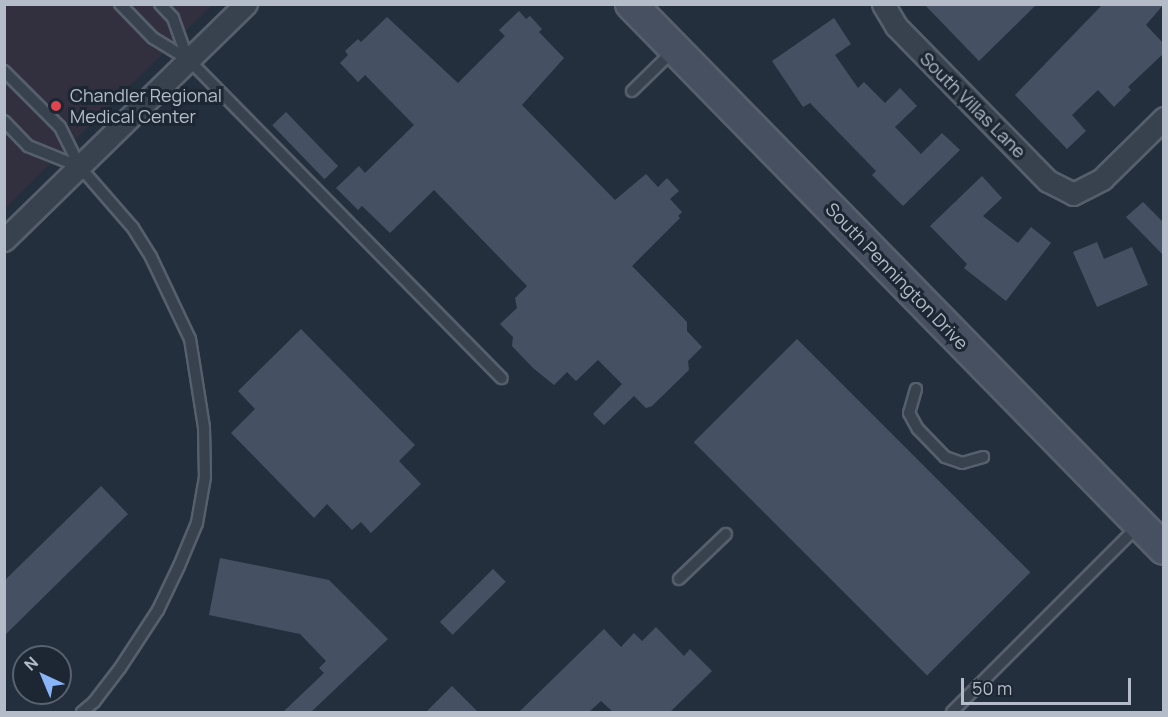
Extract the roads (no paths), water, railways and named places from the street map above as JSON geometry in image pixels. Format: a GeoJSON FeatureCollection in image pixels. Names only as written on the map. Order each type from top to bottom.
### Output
{"type":"FeatureCollection","features":[{"type":"Feature","properties":{"kind":"street"},"geometry":{"type":"LineString","coordinates":[[4,240],[246,4]]}},
{"type":"Feature","properties":{"kind":"street","name":"South Pennington Drive"},"geometry":{"type":"LineString","coordinates":[[631,4],[1164,549]]}},
{"type":"Feature","properties":{"kind":"street","name":"South Villas Lane"},"geometry":{"type":"LineString","coordinates":[[884,4],[896,26],[1048,181],[1073,194],[1102,179],[1164,118]]}},
{"type":"Feature","properties":{"kind":"lane"},"geometry":{"type":"LineString","coordinates":[[120,4],[153,38],[189,60],[502,378]]}},
{"type":"Feature","properties":{"kind":"lane"},"geometry":{"type":"LineString","coordinates":[[160,4],[173,18],[189,60]]}},
{"type":"Feature","properties":{"kind":"lane"},"geometry":{"type":"LineString","coordinates":[[632,91],[675,49]]}},
{"type":"Feature","properties":{"kind":"lane"},"geometry":{"type":"LineString","coordinates":[[4,71],[60,128],[80,166],[133,228],[190,339],[204,427],[205,477],[197,523],[158,610],[94,702],[82,712]]}},
{"type":"Feature","properties":{"kind":"lane"},"geometry":{"type":"LineString","coordinates":[[4,121],[28,146],[80,166]]}},
{"type":"Feature","properties":{"kind":"lane"},"geometry":{"type":"LineString","coordinates":[[916,389],[909,413],[918,429],[945,456],[962,463],[983,457]]}},
{"type":"Feature","properties":{"kind":"lane"},"geometry":{"type":"LineString","coordinates":[[952,712],[1139,524]]}},
{"type":"Feature","properties":{"kind":"lane"},"geometry":{"type":"LineString","coordinates":[[680,579],[726,534]]}},
{"type":"Feature","properties":{"kind":"place","name":"Chandler Regional Medical Center"},"geometry":{"type":"Point","coordinates":[56,106]}}]}
